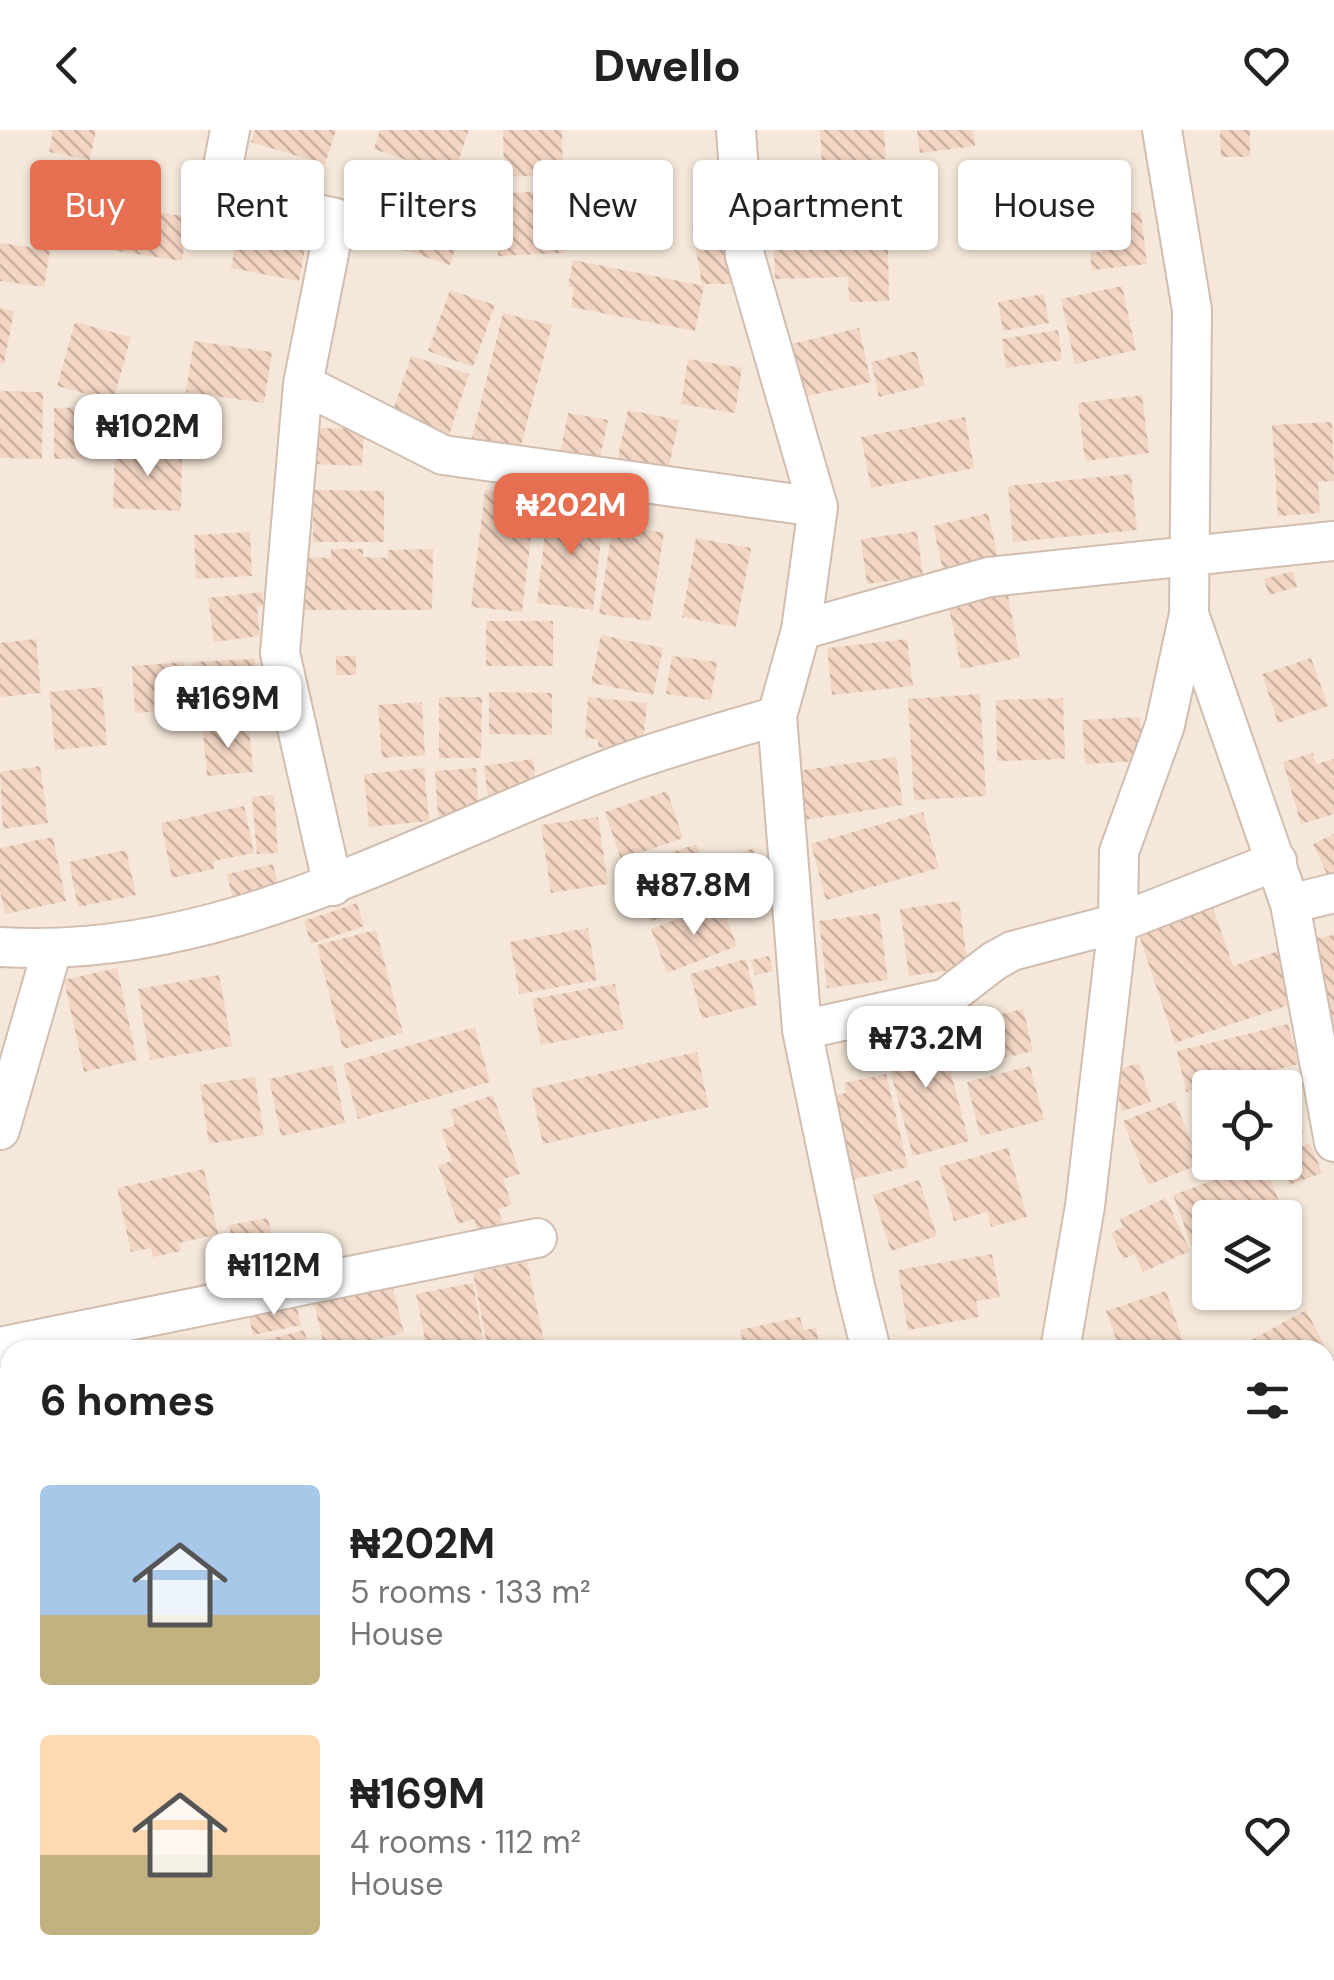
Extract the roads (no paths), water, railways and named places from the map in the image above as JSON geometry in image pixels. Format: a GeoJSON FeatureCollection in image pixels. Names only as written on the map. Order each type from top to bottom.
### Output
{"type":"FeatureCollection","features":[{"type":"Feature","properties":{"kind":"street"},"geometry":{"type":"LineString","coordinates":[[230,130],[218,192],[336,218],[303,384],[280,653],[333,886]]}},
{"type":"Feature","properties":{"kind":"street"},"geometry":{"type":"LineString","coordinates":[[736,130],[745,256],[818,507],[801,630],[776,716],[802,1030],[854,1286],[869,1340]]}},
{"type":"Feature","properties":{"kind":"street"},"geometry":{"type":"LineString","coordinates":[[1062,1340],[1086,1206],[1118,923],[1119,852],[1165,725],[1189,614],[1192,310],[1162,130]]}},
{"type":"Feature","properties":{"kind":"street"},"geometry":{"type":"LineString","coordinates":[[303,384],[443,455],[818,507]]}},
{"type":"Feature","properties":{"kind":"street"},"geometry":{"type":"LineString","coordinates":[[801,630],[989,577],[1334,540]]}},
{"type":"Feature","properties":{"kind":"street"},"geometry":{"type":"LineString","coordinates":[[1189,614],[1290,904],[1334,1142]]}},
{"type":"Feature","properties":{"kind":"street"},"geometry":{"type":"LineString","coordinates":[[0,947],[52,950],[198,929],[333,886],[611,768],[776,716]]}},
{"type":"Feature","properties":{"kind":"street"},"geometry":{"type":"LineString","coordinates":[[802,1030],[946,998],[984,967],[1012,951],[1118,923],[1277,861]]}},
{"type":"Feature","properties":{"kind":"street"},"geometry":{"type":"LineString","coordinates":[[1290,904],[1334,893]]}},
{"type":"Feature","properties":{"kind":"street"},"geometry":{"type":"LineString","coordinates":[[0,1130],[52,950]]}},
{"type":"Feature","properties":{"kind":"street"},"geometry":{"type":"LineString","coordinates":[[34,1340],[537,1238]]}}]}
